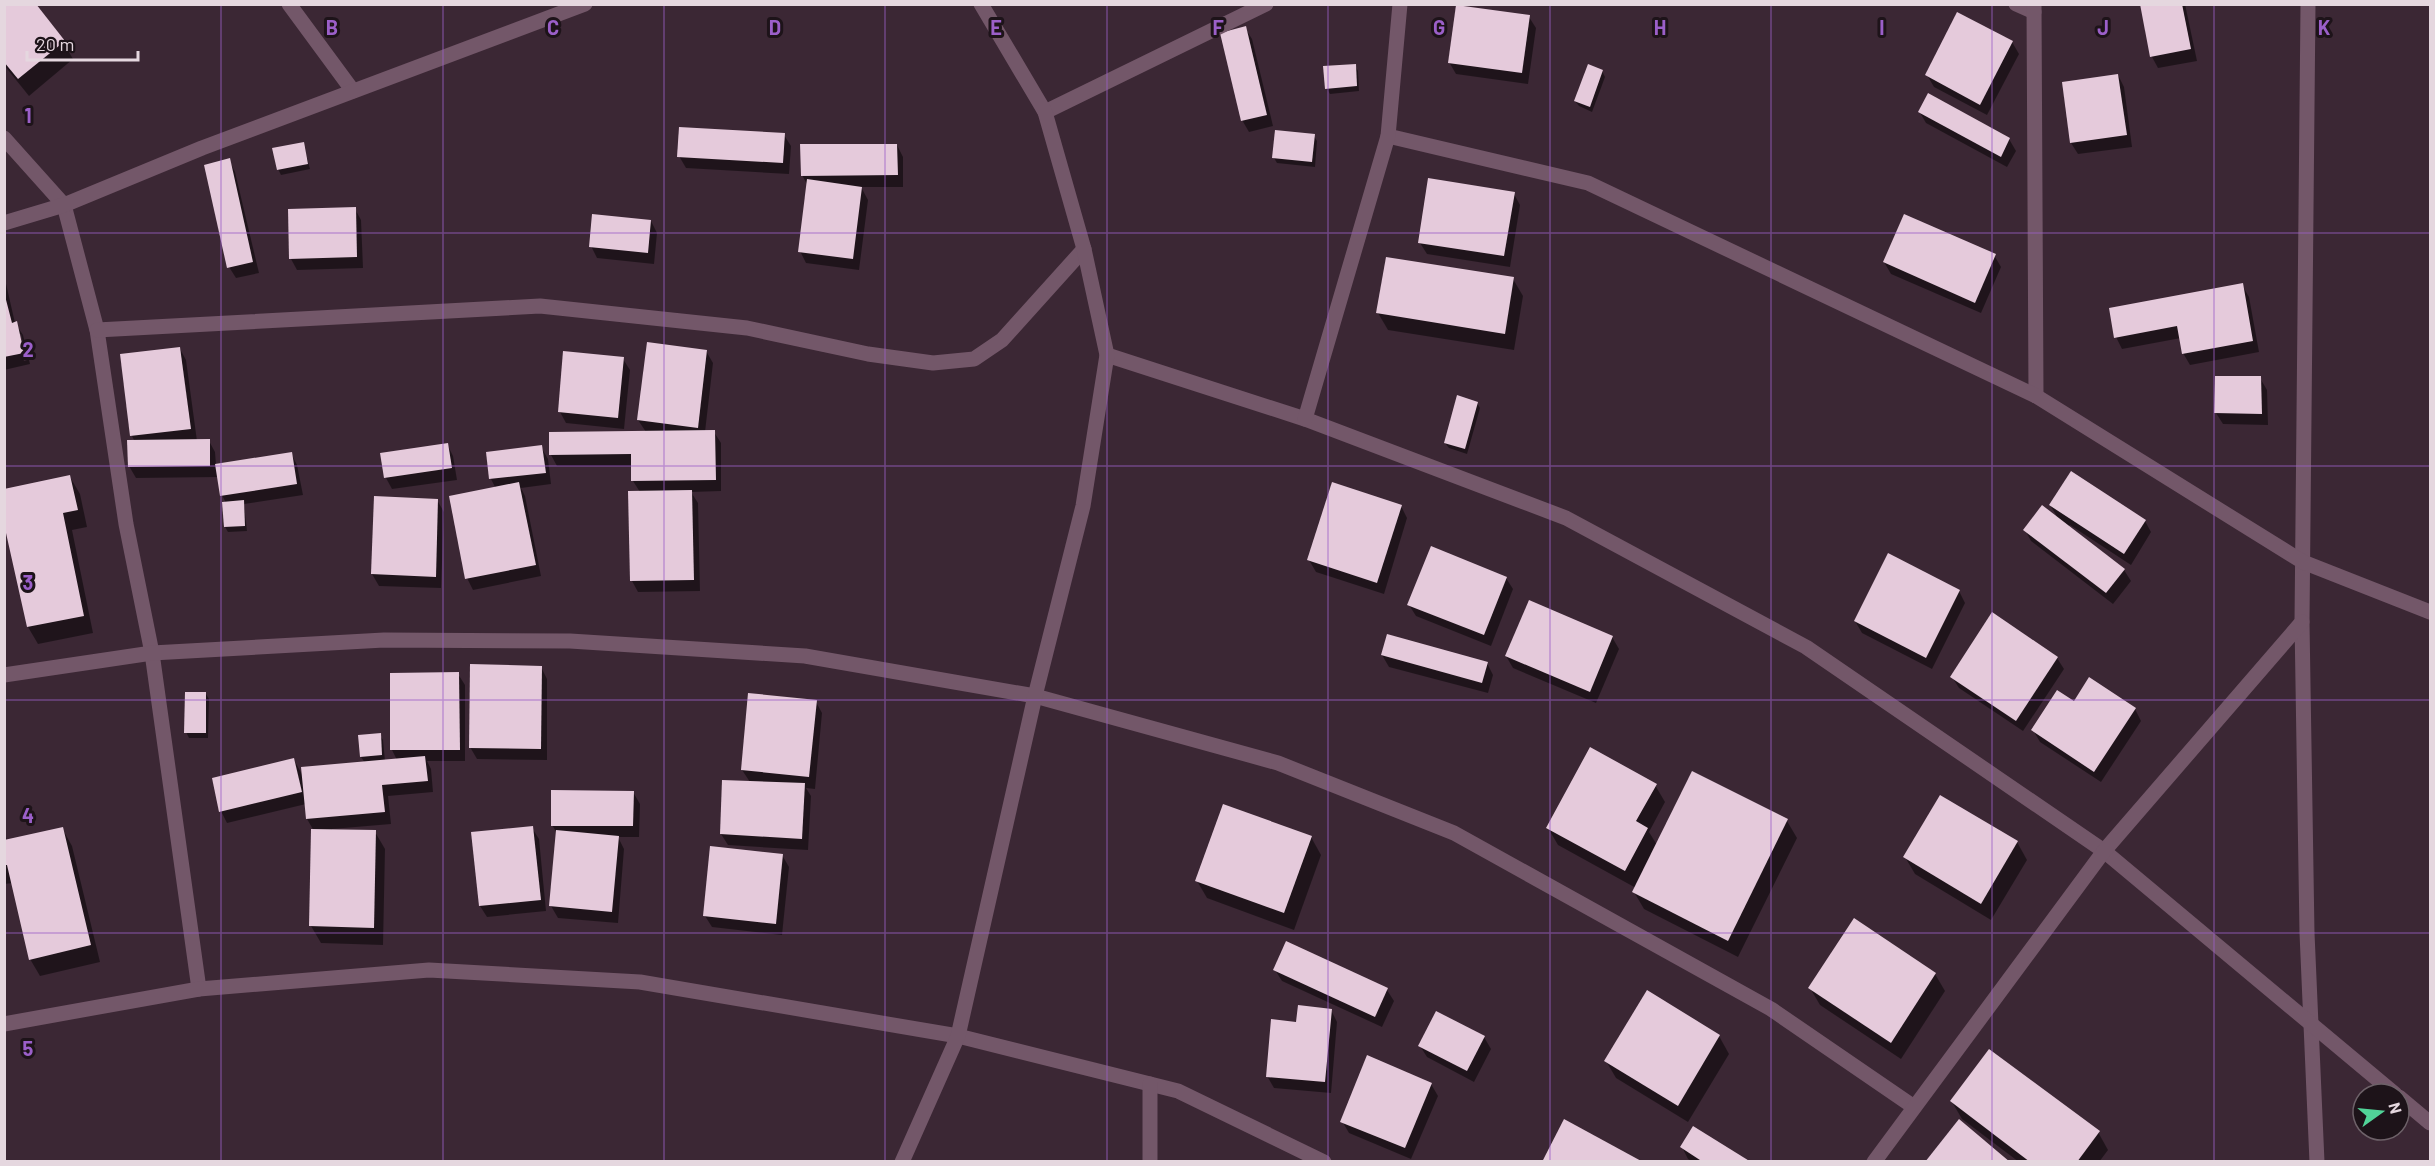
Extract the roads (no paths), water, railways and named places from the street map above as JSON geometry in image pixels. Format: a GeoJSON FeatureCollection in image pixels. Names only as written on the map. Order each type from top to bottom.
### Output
{"type":"FeatureCollection","features":[{"type":"Feature","properties":{"kind":"street"},"geometry":{"type":"LineString","coordinates":[[289,4],[353,91]]}},
{"type":"Feature","properties":{"kind":"street"},"geometry":{"type":"LineString","coordinates":[[4,223],[64,205],[202,148],[585,4]]}},
{"type":"Feature","properties":{"kind":"street"},"geometry":{"type":"LineString","coordinates":[[902,1161],[958,1036],[1035,696],[1083,506],[1107,355],[1084,249],[1045,112],[981,4]]}},
{"type":"Feature","properties":{"kind":"street"},"geometry":{"type":"LineString","coordinates":[[1045,112],[1266,4]]}},
{"type":"Feature","properties":{"kind":"street"},"geometry":{"type":"LineString","coordinates":[[1305,419],[1388,136],[1400,4]]}},
{"type":"Feature","properties":{"kind":"street"},"geometry":{"type":"LineString","coordinates":[[2016,4],[2034,8],[2036,396]]}},
{"type":"Feature","properties":{"kind":"street"},"geometry":{"type":"LineString","coordinates":[[2308,4],[2302,622],[2310,1025],[2317,1161]]}},
{"type":"Feature","properties":{"kind":"street"},"geometry":{"type":"LineString","coordinates":[[1388,136],[1588,183],[2036,396],[2303,562],[2430,612]]}},
{"type":"Feature","properties":{"kind":"street"},"geometry":{"type":"LineString","coordinates":[[4,138],[64,205],[97,330],[126,524],[152,653],[199,988]]}},
{"type":"Feature","properties":{"kind":"street"},"geometry":{"type":"LineString","coordinates":[[97,330],[540,306],[747,328],[868,354],[933,363],[974,359],[1002,340],[1084,249]]}},
{"type":"Feature","properties":{"kind":"street"},"geometry":{"type":"LineString","coordinates":[[1107,355],[1305,419],[1566,518],[1806,647],[2104,851],[2380,1082]]}},
{"type":"Feature","properties":{"kind":"street"},"geometry":{"type":"LineString","coordinates":[[1875,1161],[2104,851],[2302,622]]}},
{"type":"Feature","properties":{"kind":"street"},"geometry":{"type":"LineString","coordinates":[[4,675],[152,653],[384,640],[570,641],[805,656],[1035,696],[1278,763],[1454,833],[1771,1009],[1914,1107]]}},
{"type":"Feature","properties":{"kind":"street"},"geometry":{"type":"LineString","coordinates":[[4,1024],[199,988],[429,970],[628,981],[958,1036],[1178,1091],[1324,1161]]}},
{"type":"Feature","properties":{"kind":"street"},"geometry":{"type":"LineString","coordinates":[[1150,1084],[1150,1161]]}},
{"type":"Feature","properties":{"kind":"street"},"geometry":{"type":"LineString","coordinates":[[2411,1108],[2430,1123]]}}]}
